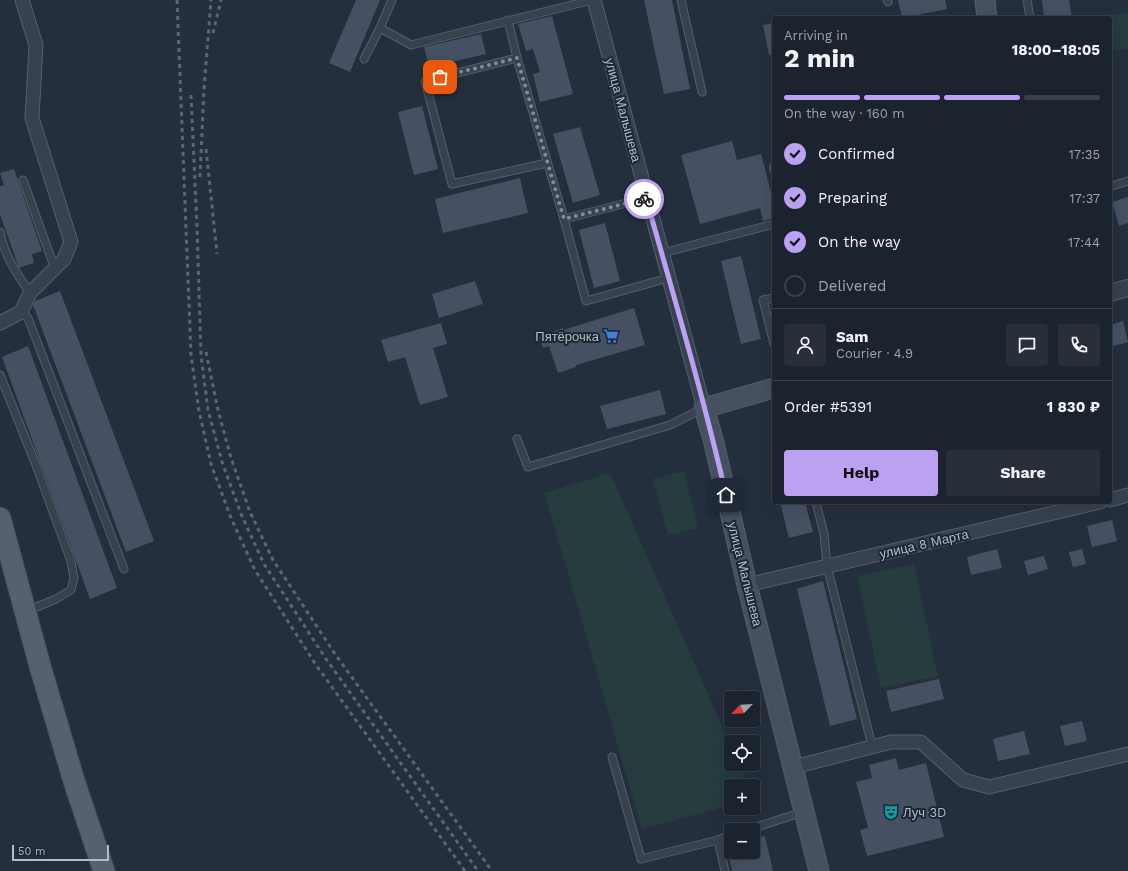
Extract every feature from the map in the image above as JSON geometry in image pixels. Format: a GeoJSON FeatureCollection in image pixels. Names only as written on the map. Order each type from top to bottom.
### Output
{"type":"FeatureCollection","features":[{"type":"Feature","properties":{"kind":"main road"},"geometry":{"type":"LineString","coordinates":[[985,0],[987,16]]}},
{"type":"Feature","properties":{"kind":"main road"},"geometry":{"type":"LineString","coordinates":[[704,408],[772,389]]}},
{"type":"Feature","properties":{"kind":"main road","name":"улица Малышева"},"geometry":{"type":"LineString","coordinates":[[704,408],[713,439],[747,585],[819,871]]}},
{"type":"Feature","properties":{"kind":"main road"},"geometry":{"type":"LineString","coordinates":[[0,518],[40,666],[68,760],[104,871]]}},
{"type":"Feature","properties":{"kind":"street"},"geometry":{"type":"LineString","coordinates":[[0,323],[21,312],[30,293],[64,259],[71,242],[32,118],[36,45],[22,0]]}},
{"type":"Feature","properties":{"kind":"street","name":"улица Малышева"},"geometry":{"type":"LineString","coordinates":[[593,0],[704,408]]}},
{"type":"Feature","properties":{"kind":"street"},"geometry":{"type":"LineString","coordinates":[[1112,292],[1128,288]]}},
{"type":"Feature","properties":{"kind":"street"},"geometry":{"type":"LineString","coordinates":[[1112,499],[1128,495]]}},
{"type":"Feature","properties":{"kind":"street","name":"улица 8 Марта"},"geometry":{"type":"LineString","coordinates":[[747,585],[1091,504]]}},
{"type":"Feature","properties":{"kind":"street"},"geometry":{"type":"LineString","coordinates":[[794,767],[891,742],[921,742],[963,780],[989,787],[1128,754]]}},
{"type":"Feature","properties":{"kind":"lane"},"geometry":{"type":"LineString","coordinates":[[364,59],[392,0]]}},
{"type":"Feature","properties":{"kind":"lane"},"geometry":{"type":"LineString","coordinates":[[380,28],[412,45],[593,0]]}},
{"type":"Feature","properties":{"kind":"lane"},"geometry":{"type":"LineString","coordinates":[[681,0],[702,92]]}},
{"type":"Feature","properties":{"kind":"lane"},"geometry":{"type":"LineString","coordinates":[[1027,0],[1030,16]]}},
{"type":"Feature","properties":{"kind":"lane"},"geometry":{"type":"LineString","coordinates":[[508,20],[517,58],[564,219],[586,301],[668,278]]}},
{"type":"Feature","properties":{"kind":"lane"},"geometry":{"type":"LineString","coordinates":[[517,58],[425,81],[452,184],[547,163]]}},
{"type":"Feature","properties":{"kind":"lane"},"geometry":{"type":"LineString","coordinates":[[23,180],[55,268]]}},
{"type":"Feature","properties":{"kind":"lane"},"geometry":{"type":"LineString","coordinates":[[1112,186],[1128,181]]}},
{"type":"Feature","properties":{"kind":"lane"},"geometry":{"type":"LineString","coordinates":[[564,219],[646,198]]}},
{"type":"Feature","properties":{"kind":"lane"},"geometry":{"type":"LineString","coordinates":[[662,252],[772,224]]}},
{"type":"Feature","properties":{"kind":"lane"},"geometry":{"type":"LineString","coordinates":[[0,232],[3,246],[12,266],[30,293]]}},
{"type":"Feature","properties":{"kind":"lane"},"geometry":{"type":"LineString","coordinates":[[772,298],[762,300],[772,337]]}},
{"type":"Feature","properties":{"kind":"lane"},"geometry":{"type":"LineString","coordinates":[[21,312],[28,318],[124,569]]}},
{"type":"Feature","properties":{"kind":"lane"},"geometry":{"type":"LineString","coordinates":[[0,375],[55,517],[71,561],[74,578],[71,590],[56,600],[25,612]]}},
{"type":"Feature","properties":{"kind":"lane"},"geometry":{"type":"LineString","coordinates":[[517,439],[528,467],[670,425],[704,408]]}},
{"type":"Feature","properties":{"kind":"lane"},"geometry":{"type":"LineString","coordinates":[[816,504],[824,534],[827,566],[872,746]]}},
{"type":"Feature","properties":{"kind":"lane"},"geometry":{"type":"LineString","coordinates":[[612,757],[641,859],[724,838]]}},
{"type":"Feature","properties":{"kind":"lane"},"geometry":{"type":"LineString","coordinates":[[760,826],[805,811]]}},
{"type":"Feature","properties":{"kind":"lane"},"geometry":{"type":"LineString","coordinates":[[718,840],[725,871]]}},
{"type":"Feature","properties":{"kind":"green space"},"geometry":{"type":"Polygon","coordinates":[[[1128,12],[1128,49],[1112,51],[1112,16],[1106,16],[1128,12]]]}},
{"type":"Feature","properties":{"kind":"green space"},"geometry":{"type":"Polygon","coordinates":[[[684,471],[698,528],[668,535],[653,479],[684,471]]]}},
{"type":"Feature","properties":{"kind":"green space"},"geometry":{"type":"Polygon","coordinates":[[[610,473],[726,735],[724,735],[724,771],[742,771],[746,779],[724,779],[724,807],[642,829],[544,493],[610,473]]]}},
{"type":"Feature","properties":{"kind":"green space"},"geometry":{"type":"Polygon","coordinates":[[[914,564],[938,676],[881,688],[857,576],[914,564]]]}},
{"type":"Feature","properties":{"kind":"building"},"geometry":{"type":"Polygon","coordinates":[[[356,0],[380,0],[350,72],[329,63],[356,0]]]}},
{"type":"Feature","properties":{"kind":"building"},"geometry":{"type":"Polygon","coordinates":[[[644,0],[672,0],[690,89],[664,94],[644,0]]]}},
{"type":"Feature","properties":{"kind":"building"},"geometry":{"type":"Polygon","coordinates":[[[898,0],[945,0],[947,9],[912,16],[902,16],[898,0]]]}},
{"type":"Feature","properties":{"kind":"building"},"geometry":{"type":"Polygon","coordinates":[[[1042,0],[1069,0],[1072,16],[1044,16],[1042,0]]]}},
{"type":"Feature","properties":{"kind":"building"},"geometry":{"type":"Polygon","coordinates":[[[552,16],[573,94],[540,102],[533,74],[540,72],[533,49],[526,51],[518,24],[552,16]]]}},
{"type":"Feature","properties":{"kind":"building"},"geometry":{"type":"Polygon","coordinates":[[[772,23],[772,55],[769,55],[763,25],[772,23]]]}},
{"type":"Feature","properties":{"kind":"building"},"geometry":{"type":"Polygon","coordinates":[[[481,34],[486,54],[429,67],[424,47],[481,34]]]}},
{"type":"Feature","properties":{"kind":"building"},"geometry":{"type":"Polygon","coordinates":[[[422,106],[438,169],[414,175],[398,112],[422,106]]]}},
{"type":"Feature","properties":{"kind":"building"},"geometry":{"type":"Polygon","coordinates":[[[580,127],[600,195],[573,203],[553,134],[580,127]]]}},
{"type":"Feature","properties":{"kind":"building"},"geometry":{"type":"Polygon","coordinates":[[[732,141],[737,160],[761,154],[772,196],[772,219],[763,221],[760,208],[700,224],[681,155],[732,141]]]}},
{"type":"Feature","properties":{"kind":"building"},"geometry":{"type":"Polygon","coordinates":[[[14,169],[42,251],[32,254],[34,263],[19,268],[0,214],[0,186],[4,185],[0,173],[14,169]]]}},
{"type":"Feature","properties":{"kind":"building"},"geometry":{"type":"Polygon","coordinates":[[[520,178],[528,213],[443,233],[435,199],[520,178]]]}},
{"type":"Feature","properties":{"kind":"building"},"geometry":{"type":"Polygon","coordinates":[[[1128,197],[1128,223],[1119,226],[1112,202],[1128,197]]]}},
{"type":"Feature","properties":{"kind":"building"},"geometry":{"type":"Polygon","coordinates":[[[605,223],[620,281],[594,288],[579,230],[605,223]]]}},
{"type":"Feature","properties":{"kind":"building"},"geometry":{"type":"Polygon","coordinates":[[[741,256],[761,339],[741,344],[721,261],[741,256]]]}},
{"type":"Feature","properties":{"kind":"building"},"geometry":{"type":"Polygon","coordinates":[[[475,281],[483,304],[439,318],[432,294],[475,281]]]}},
{"type":"Feature","properties":{"kind":"building"},"geometry":{"type":"Polygon","coordinates":[[[60,291],[154,541],[126,552],[33,305],[35,301],[60,291]]]}},
{"type":"Feature","properties":{"kind":"building","name":"Пятёрочка"},"geometry":{"type":"Polygon","coordinates":[[[634,308],[645,345],[576,365],[576,367],[558,373],[549,346],[543,348],[539,337],[563,328],[563,330],[634,308]]]}},
{"type":"Feature","properties":{"kind":"building"},"geometry":{"type":"Polygon","coordinates":[[[1123,321],[1128,342],[1112,346],[1112,324],[1123,321]]]}},
{"type":"Feature","properties":{"kind":"building"},"geometry":{"type":"Polygon","coordinates":[[[441,323],[447,344],[433,348],[448,397],[420,405],[405,357],[388,362],[381,340],[441,323]]]}},
{"type":"Feature","properties":{"kind":"building"},"geometry":{"type":"Polygon","coordinates":[[[28,346],[117,588],[90,599],[2,357],[28,346]]]}},
{"type":"Feature","properties":{"kind":"building"},"geometry":{"type":"Polygon","coordinates":[[[660,390],[666,414],[607,429],[600,406],[660,390]]]}},
{"type":"Feature","properties":{"kind":"building"},"geometry":{"type":"Polygon","coordinates":[[[780,504],[806,504],[813,532],[789,538],[780,504]]]}},
{"type":"Feature","properties":{"kind":"building"},"geometry":{"type":"Polygon","coordinates":[[[1112,520],[1117,541],[1092,547],[1087,526],[1112,520]]]}},
{"type":"Feature","properties":{"kind":"building"},"geometry":{"type":"Polygon","coordinates":[[[997,549],[1002,568],[971,575],[967,557],[997,549]]]}},
{"type":"Feature","properties":{"kind":"building"},"geometry":{"type":"Polygon","coordinates":[[[1082,549],[1086,564],[1073,567],[1069,552],[1082,549]]]}},
{"type":"Feature","properties":{"kind":"building"},"geometry":{"type":"Polygon","coordinates":[[[1044,556],[1048,569],[1028,575],[1024,561],[1044,556]]]}},
{"type":"Feature","properties":{"kind":"building"},"geometry":{"type":"Polygon","coordinates":[[[823,581],[857,719],[830,726],[797,589],[823,581]]]}},
{"type":"Feature","properties":{"kind":"building"},"geometry":{"type":"Polygon","coordinates":[[[939,679],[944,699],[891,712],[886,691],[939,679]]]}},
{"type":"Feature","properties":{"kind":"building"},"geometry":{"type":"Polygon","coordinates":[[[1082,721],[1087,741],[1065,746],[1060,726],[1082,721]]]}},
{"type":"Feature","properties":{"kind":"building"},"geometry":{"type":"Polygon","coordinates":[[[1024,731],[1030,754],[998,761],[993,739],[1024,731]]]}},
{"type":"Feature","properties":{"kind":"building"},"geometry":{"type":"Polygon","coordinates":[[[896,758],[899,770],[926,763],[944,837],[867,856],[860,830],[868,828],[856,782],[872,778],[869,765],[896,758]]]}},
{"type":"Feature","properties":{"kind":"building"},"geometry":{"type":"Polygon","coordinates":[[[765,836],[773,871],[732,871],[729,859],[760,859],[760,837],[765,836]]]}},
{"type":"Feature","properties":{"kind":"railway"},"geometry":{"type":"LineString","coordinates":[[177,0],[191,355],[199,411],[211,464],[231,518],[255,570],[316,665],[465,871]]}},
{"type":"Feature","properties":{"kind":"railway"},"geometry":{"type":"LineString","coordinates":[[200,177],[204,89],[211,0]]}},
{"type":"Feature","properties":{"kind":"railway"},"geometry":{"type":"LineString","coordinates":[[213,33],[221,0]]}},
{"type":"Feature","properties":{"kind":"railway"},"geometry":{"type":"LineString","coordinates":[[191,95],[201,355],[208,410],[222,462],[241,514],[264,564],[326,659],[478,871]]}},
{"type":"Feature","properties":{"kind":"railway"},"geometry":{"type":"LineString","coordinates":[[206,149],[217,254]]}},
{"type":"Feature","properties":{"kind":"railway"},"geometry":{"type":"LineString","coordinates":[[206,352],[218,410],[231,458],[250,512],[273,560],[335,654],[492,871]]}},
{"type":"Feature","properties":{"kind":"way so far"},"geometry":{"type":"LineString","coordinates":[[440,77],[517,58],[564,219],[644,199]]}},
{"type":"Feature","properties":{"kind":"place","name":"Пятёрочка"},"geometry":{"type":"Point","coordinates":[611,336]}},
{"type":"Feature","properties":{"kind":"place","name":"Луч 3D"},"geometry":{"type":"Point","coordinates":[891,812]}},
{"type":"Feature","properties":{"kind":"route"},"geometry":{"type":"LineString","coordinates":[[644,199],[646,198],[662,252],[712,435],[726,495]]}}]}
